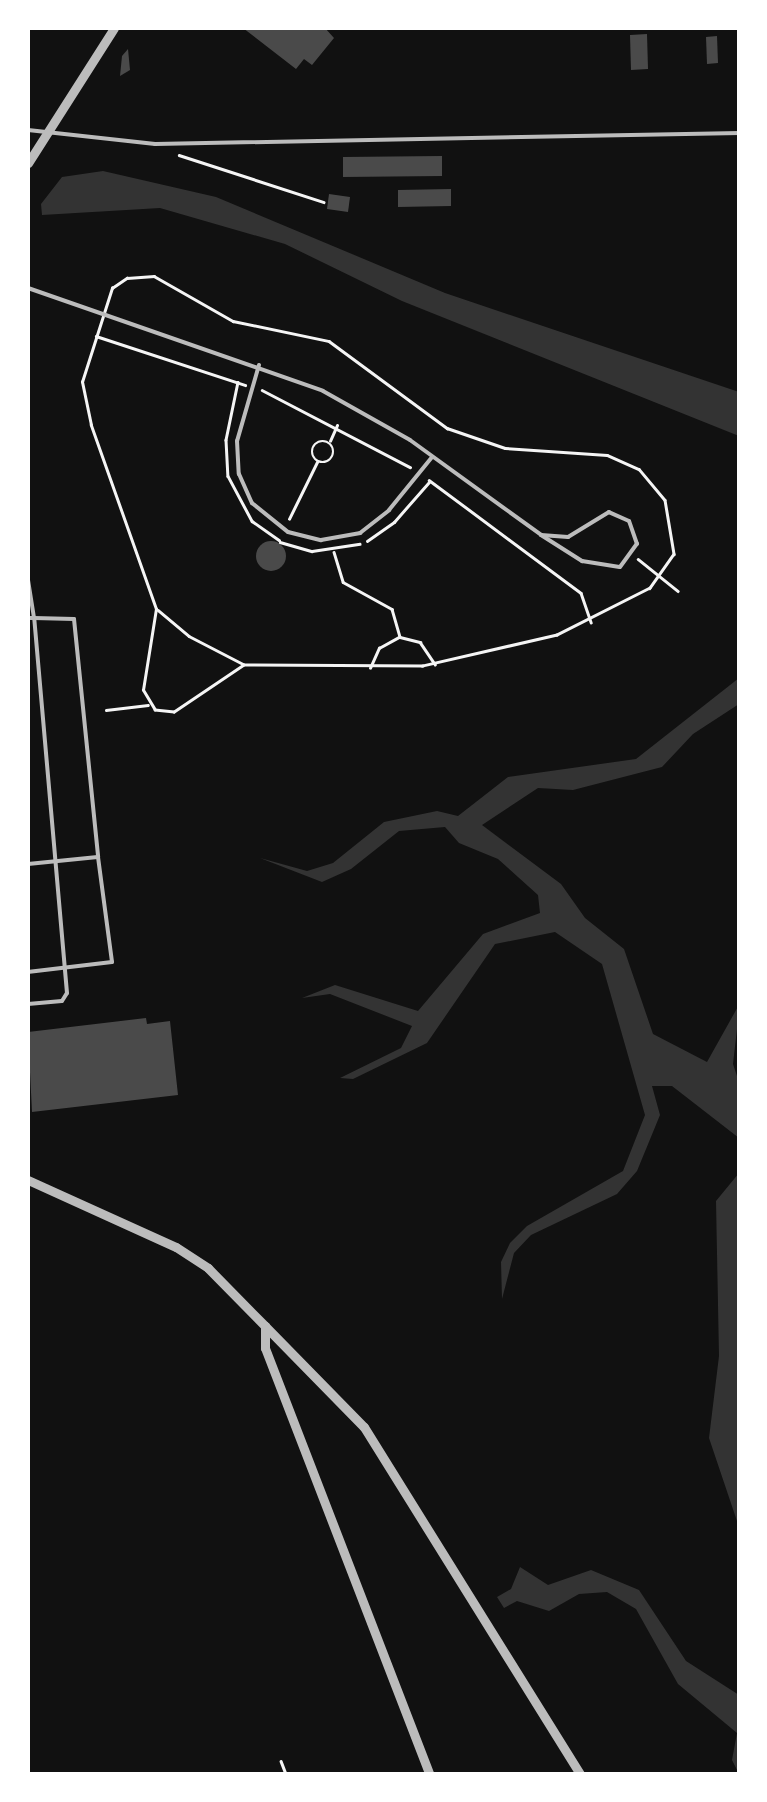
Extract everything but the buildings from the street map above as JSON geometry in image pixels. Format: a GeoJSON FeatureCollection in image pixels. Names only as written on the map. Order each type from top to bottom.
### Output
{"type":"FeatureCollection","features":[{"type":"Feature","properties":{"kind":"street"},"geometry":{"type":"LineString","coordinates":[[28,164],[114,28]]}},
{"type":"Feature","properties":{"kind":"street"},"geometry":{"type":"LineString","coordinates":[[28,1180],[176,1247],[208,1268],[364,1427],[580,1774]]}},
{"type":"Feature","properties":{"kind":"street"},"geometry":{"type":"LineString","coordinates":[[265,1326],[265,1348],[429,1774]]}},
{"type":"Feature","properties":{"kind":"lane"},"geometry":{"type":"LineString","coordinates":[[28,130],[155,144],[740,133]]}},
{"type":"Feature","properties":{"kind":"lane"},"geometry":{"type":"LineString","coordinates":[[28,288],[259,365],[356,408],[432,456],[542,536],[600,568],[620,567],[633,555],[636,532],[614,513],[593,517],[568,537],[542,536]]}},
{"type":"Feature","properties":{"kind":"lane"},"geometry":{"type":"LineString","coordinates":[[259,365],[237,441],[238,474],[252,503],[284,530],[321,540],[360,532],[432,456]]}},
{"type":"Feature","properties":{"kind":"lane"},"geometry":{"type":"LineString","coordinates":[[28,580],[67,993],[62,1002],[28,1004]]}},
{"type":"Feature","properties":{"kind":"lane"},"geometry":{"type":"LineString","coordinates":[[28,972],[112,962],[74,620],[30,618]]}},
{"type":"Feature","properties":{"kind":"lane"},"geometry":{"type":"LineString","coordinates":[[28,864],[98,857]]}},
{"type":"Feature","properties":{"kind":"path"},"geometry":{"type":"LineString","coordinates":[[155,144],[324,202]]}},
{"type":"Feature","properties":{"kind":"path"},"geometry":{"type":"LineString","coordinates":[[148,705],[143,690],[156,609],[85,405],[84,366],[101,312],[112,288],[127,278],[164,279],[233,321],[329,341],[447,428],[528,453],[595,454],[625,462],[649,477],[666,500],[675,543],[661,576],[591,622],[435,664],[370,668],[244,665],[189,636],[156,609]]}},
{"type":"Feature","properties":{"kind":"path"},"geometry":{"type":"LineString","coordinates":[[94,335],[252,387],[338,424],[420,473],[581,594],[591,622]]}},
{"type":"Feature","properties":{"kind":"path"},"geometry":{"type":"LineString","coordinates":[[238,382],[226,440],[233,491],[264,533],[278,541],[318,462],[314,445],[329,442]]}},
{"type":"Feature","properties":{"kind":"path"},"geometry":{"type":"LineString","coordinates":[[318,462],[334,458],[329,442],[338,424]]}},
{"type":"Feature","properties":{"kind":"path"},"geometry":{"type":"LineString","coordinates":[[334,551],[343,582],[392,609],[400,637]]}},
{"type":"Feature","properties":{"kind":"path"},"geometry":{"type":"LineString","coordinates":[[633,555],[678,592]]}},
{"type":"Feature","properties":{"kind":"path"},"geometry":{"type":"LineString","coordinates":[[370,668],[379,648],[400,637],[420,642],[435,664]]}},
{"type":"Feature","properties":{"kind":"path"},"geometry":{"type":"LineString","coordinates":[[106,710],[148,705],[174,712],[244,665]]}},
{"type":"Feature","properties":{"kind":"path"},"geometry":{"type":"LineString","coordinates":[[281,1761],[286,1774]]}},
{"type":"Feature","properties":{"kind":"shaded area"},"geometry":{"type":"Polygon","coordinates":[[[103,171],[216,197],[445,293],[739,392],[739,436],[402,301],[285,244],[160,208],[42,215],[41,204],[62,177],[103,171]]]}},
{"type":"Feature","properties":{"kind":"shaded area"},"geometry":{"type":"Polygon","coordinates":[[[739,678],[739,704],[693,734],[662,767],[573,790],[538,788],[482,825],[561,884],[585,918],[624,949],[653,1034],[707,1062],[740,1003],[733,1064],[739,1082],[739,1138],[672,1086],[652,1086],[660,1115],[637,1171],[617,1194],[531,1235],[514,1253],[502,1299],[501,1262],[510,1243],[527,1226],[623,1171],[645,1115],[602,964],[555,932],[495,944],[427,1043],[353,1079],[340,1078],[401,1048],[412,1026],[330,994],[302,998],[335,985],[418,1011],[483,934],[540,913],[538,895],[498,859],[459,843],[445,827],[399,831],[351,869],[322,882],[260,858],[307,871],[333,863],[384,822],[437,811],[458,816],[508,777],[636,759],[739,678]]]}},
{"type":"Feature","properties":{"kind":"shaded area"},"geometry":{"type":"Polygon","coordinates":[[[739,1173],[739,1527],[709,1438],[719,1356],[716,1201],[739,1173]]]}},
{"type":"Feature","properties":{"kind":"shaded area"},"geometry":{"type":"Polygon","coordinates":[[[520,1567],[548,1585],[591,1570],[639,1590],[686,1661],[739,1695],[739,1774],[732,1760],[737,1733],[678,1684],[636,1609],[607,1592],[579,1594],[549,1611],[517,1601],[504,1608],[497,1597],[511,1589],[520,1567]]]}}]}
